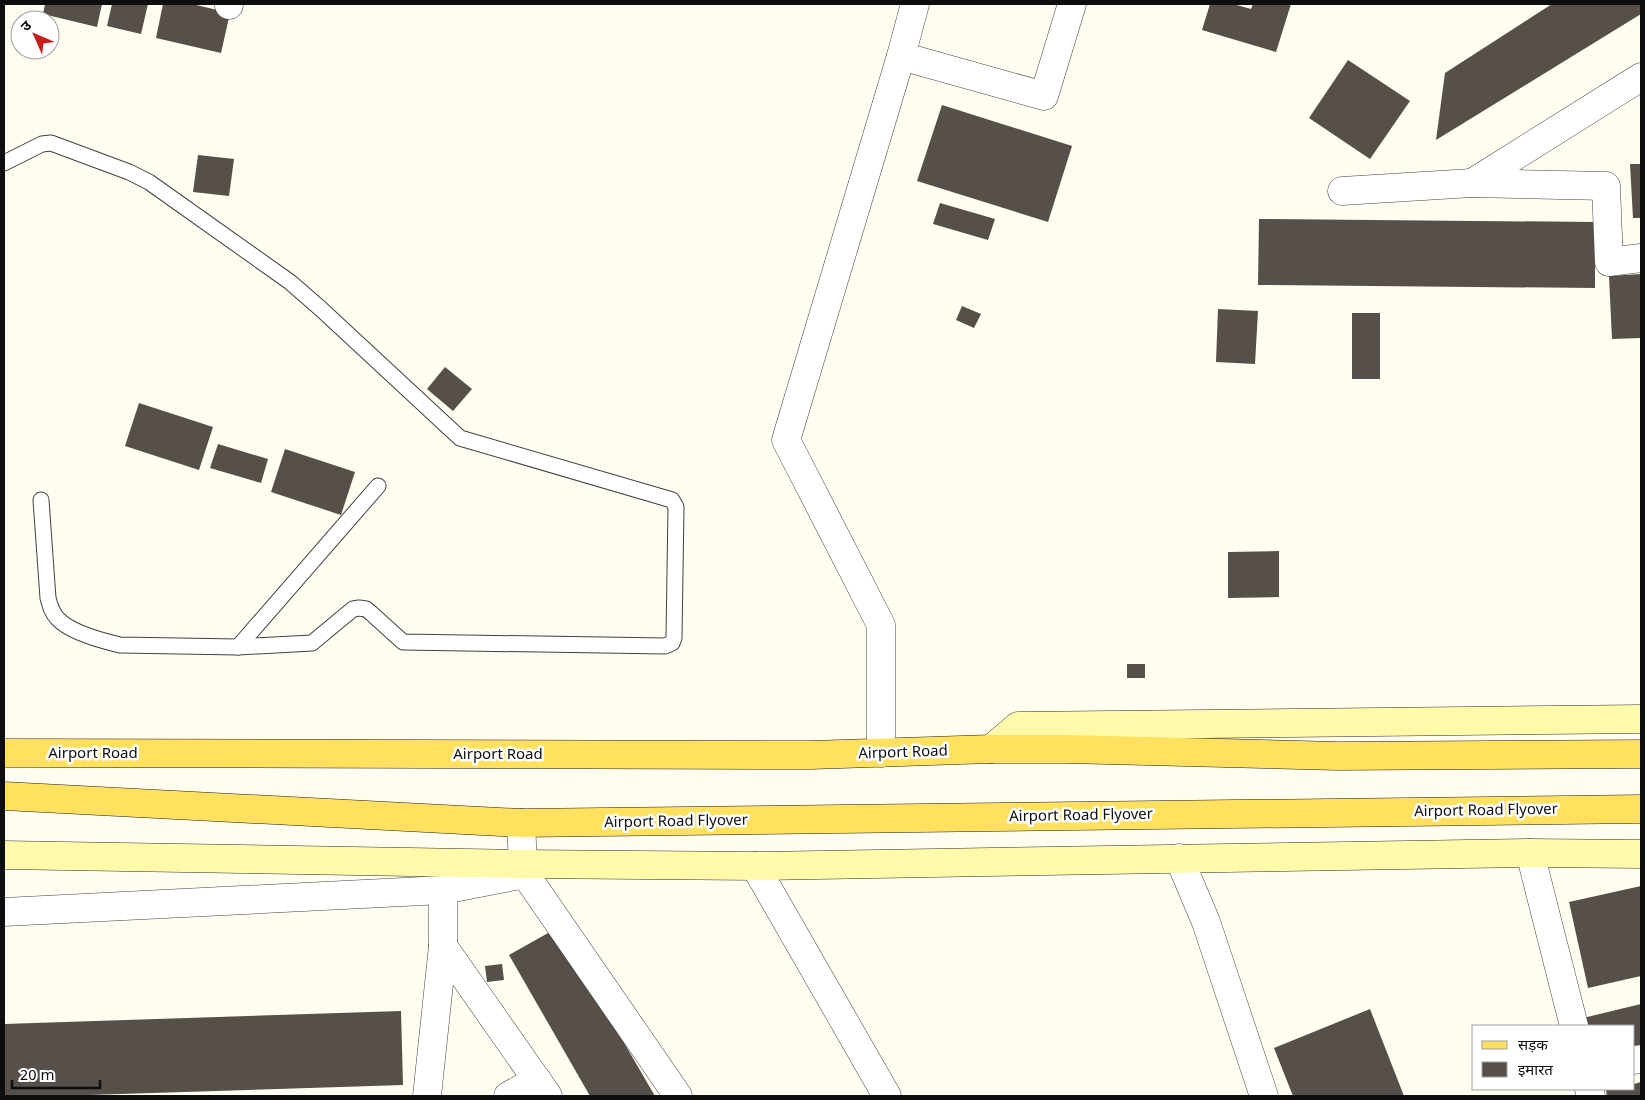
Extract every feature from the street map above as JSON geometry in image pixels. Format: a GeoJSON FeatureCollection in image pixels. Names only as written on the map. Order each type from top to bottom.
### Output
{"type":"FeatureCollection","features":[{"type":"Feature","properties":{"kind":"main road","name":"Airport Road"},"geometry":{"type":"LineString","coordinates":[[4,753],[782,754],[992,749]]}},
{"type":"Feature","properties":{"kind":"main road"},"geometry":{"type":"LineString","coordinates":[[992,749],[1067,749],[1338,756],[1641,754]]}},
{"type":"Feature","properties":{"kind":"main road","name":"Airport Road Flyover"},"geometry":{"type":"LineString","coordinates":[[4,796],[521,823],[1641,809]]}},
{"type":"Feature","properties":{"kind":"street"},"geometry":{"type":"LineString","coordinates":[[881,753],[881,624],[786,440],[915,4]]}},
{"type":"Feature","properties":{"kind":"street"},"geometry":{"type":"LineString","coordinates":[[901,56],[1044,96],[1072,4]]}},
{"type":"Feature","properties":{"kind":"street"},"geometry":{"type":"LineString","coordinates":[[1472,183],[1641,77]]}},
{"type":"Feature","properties":{"kind":"street"},"geometry":{"type":"LineString","coordinates":[[1342,191],[1472,183],[1606,186],[1608,262],[1641,258]]}},
{"type":"Feature","properties":{"kind":"street"},"geometry":{"type":"LineString","coordinates":[[992,749],[1018,726],[1641,719]]}},
{"type":"Feature","properties":{"kind":"street"},"geometry":{"type":"LineString","coordinates":[[521,823],[524,869],[678,1096]]}},
{"type":"Feature","properties":{"kind":"street"},"geometry":{"type":"LineString","coordinates":[[4,855],[524,869],[1530,853],[1641,854]]}},
{"type":"Feature","properties":{"kind":"street"},"geometry":{"type":"LineString","coordinates":[[1530,853],[1574,1025]]}},
{"type":"Feature","properties":{"kind":"street"},"geometry":{"type":"LineString","coordinates":[[1179,858],[1206,922],[1264,1096]]}},
{"type":"Feature","properties":{"kind":"street"},"geometry":{"type":"LineString","coordinates":[[755,866],[887,1096]]}},
{"type":"Feature","properties":{"kind":"street"},"geometry":{"type":"LineString","coordinates":[[4,912],[443,890],[524,869]]}},
{"type":"Feature","properties":{"kind":"street"},"geometry":{"type":"LineString","coordinates":[[427,1096],[443,946],[443,890]]}},
{"type":"Feature","properties":{"kind":"street"},"geometry":{"type":"LineString","coordinates":[[443,946],[542,1088],[508,1096]]}},
{"type":"Feature","properties":{"kind":"lane"},"geometry":{"type":"LineString","coordinates":[[4,163],[42,144],[51,143],[128,172],[149,182],[290,282],[460,438],[672,500],[676,507],[674,638],[669,645],[403,642],[366,609],[359,608],[347,613],[314,643],[238,647],[120,645],[66,626],[54,615],[48,598],[40,500]]}},
{"type":"Feature","properties":{"kind":"lane"},"geometry":{"type":"LineString","coordinates":[[238,647],[378,486]]}},
{"type":"Feature","properties":{"kind":"building"},"geometry":{"type":"Polygon","coordinates":[[[45,4],[102,4],[97,27],[60,18],[60,10],[44,10],[45,4]]]}},
{"type":"Feature","properties":{"kind":"building"},"geometry":{"type":"Polygon","coordinates":[[[112,4],[148,4],[141,34],[107,26],[112,4]]]}},
{"type":"Feature","properties":{"kind":"building"},"geometry":{"type":"Polygon","coordinates":[[[163,4],[192,4],[230,13],[221,53],[156,38],[163,4]]]}},
{"type":"Feature","properties":{"kind":"building"},"geometry":{"type":"Polygon","coordinates":[[[1210,4],[1233,4],[1251,9],[1253,4],[1291,4],[1276,52],[1202,30],[1210,4]]]}},
{"type":"Feature","properties":{"kind":"building"},"geometry":{"type":"Polygon","coordinates":[[[1552,4],[1641,4],[1641,14],[1436,140],[1445,73],[1552,4]]]}},
{"type":"Feature","properties":{"kind":"building"},"geometry":{"type":"Polygon","coordinates":[[[1348,60],[1410,101],[1370,159],[1309,118],[1348,60]]]}},
{"type":"Feature","properties":{"kind":"building"},"geometry":{"type":"Polygon","coordinates":[[[942,105],[1072,146],[1048,222],[917,181],[942,105]]]}},
{"type":"Feature","properties":{"kind":"building"},"geometry":{"type":"Polygon","coordinates":[[[198,155],[234,159],[229,196],[193,192],[198,155]]]}},
{"type":"Feature","properties":{"kind":"building"},"geometry":{"type":"Polygon","coordinates":[[[1630,164],[1641,164],[1641,218],[1633,218],[1630,164]]]}},
{"type":"Feature","properties":{"kind":"building"},"geometry":{"type":"Polygon","coordinates":[[[940,203],[995,219],[988,240],[933,224],[940,203]]]}},
{"type":"Feature","properties":{"kind":"building"},"geometry":{"type":"Polygon","coordinates":[[[1259,219],[1595,222],[1595,288],[1258,285],[1259,219]]]}},
{"type":"Feature","properties":{"kind":"building"},"geometry":{"type":"Polygon","coordinates":[[[1641,274],[1641,338],[1612,339],[1609,276],[1641,274]]]}},
{"type":"Feature","properties":{"kind":"building"},"geometry":{"type":"Polygon","coordinates":[[[962,306],[981,314],[974,328],[956,320],[962,306]]]}},
{"type":"Feature","properties":{"kind":"building"},"geometry":{"type":"Polygon","coordinates":[[[1218,309],[1258,311],[1255,364],[1216,362],[1218,309]]]}},
{"type":"Feature","properties":{"kind":"building"},"geometry":{"type":"Polygon","coordinates":[[[1352,313],[1380,313],[1380,379],[1352,379],[1352,313]]]}},
{"type":"Feature","properties":{"kind":"building"},"geometry":{"type":"Polygon","coordinates":[[[445,367],[472,389],[453,411],[427,389],[445,367]]]}},
{"type":"Feature","properties":{"kind":"building"},"geometry":{"type":"Polygon","coordinates":[[[139,403],[213,427],[199,470],[125,446],[139,403]]]}},
{"type":"Feature","properties":{"kind":"building"},"geometry":{"type":"Polygon","coordinates":[[[218,444],[268,459],[261,483],[210,468],[218,444]]]}},
{"type":"Feature","properties":{"kind":"building"},"geometry":{"type":"Polygon","coordinates":[[[285,449],[355,472],[341,515],[271,492],[285,449]]]}},
{"type":"Feature","properties":{"kind":"building"},"geometry":{"type":"Polygon","coordinates":[[[1279,551],[1279,597],[1228,598],[1228,552],[1279,551]]]}},
{"type":"Feature","properties":{"kind":"building"},"geometry":{"type":"Polygon","coordinates":[[[1127,664],[1145,664],[1145,678],[1127,678],[1127,664]]]}},
{"type":"Feature","properties":{"kind":"building"},"geometry":{"type":"Polygon","coordinates":[[[1641,886],[1641,976],[1588,988],[1569,902],[1641,886]]]}},
{"type":"Feature","properties":{"kind":"building"},"geometry":{"type":"Polygon","coordinates":[[[557,928],[655,1096],[590,1096],[509,955],[557,928]]]}},
{"type":"Feature","properties":{"kind":"building"},"geometry":{"type":"Polygon","coordinates":[[[502,964],[504,980],[487,982],[485,966],[502,964]]]}},
{"type":"Feature","properties":{"kind":"building"},"geometry":{"type":"Polygon","coordinates":[[[1641,1004],[1641,1048],[1635,1050],[1635,1025],[1585,1025],[1583,1018],[1641,1004]]]}},
{"type":"Feature","properties":{"kind":"building"},"geometry":{"type":"Polygon","coordinates":[[[1370,1009],[1404,1096],[1293,1096],[1274,1048],[1370,1009]]]}},
{"type":"Feature","properties":{"kind":"building"},"geometry":{"type":"Polygon","coordinates":[[[401,1011],[403,1085],[4,1096],[4,1024],[401,1011]]]}},
{"type":"Feature","properties":{"kind":"building"},"geometry":{"type":"Polygon","coordinates":[[[1641,1082],[1641,1096],[1607,1096],[1606,1090],[1635,1090],[1635,1084],[1641,1082]]]}}]}
